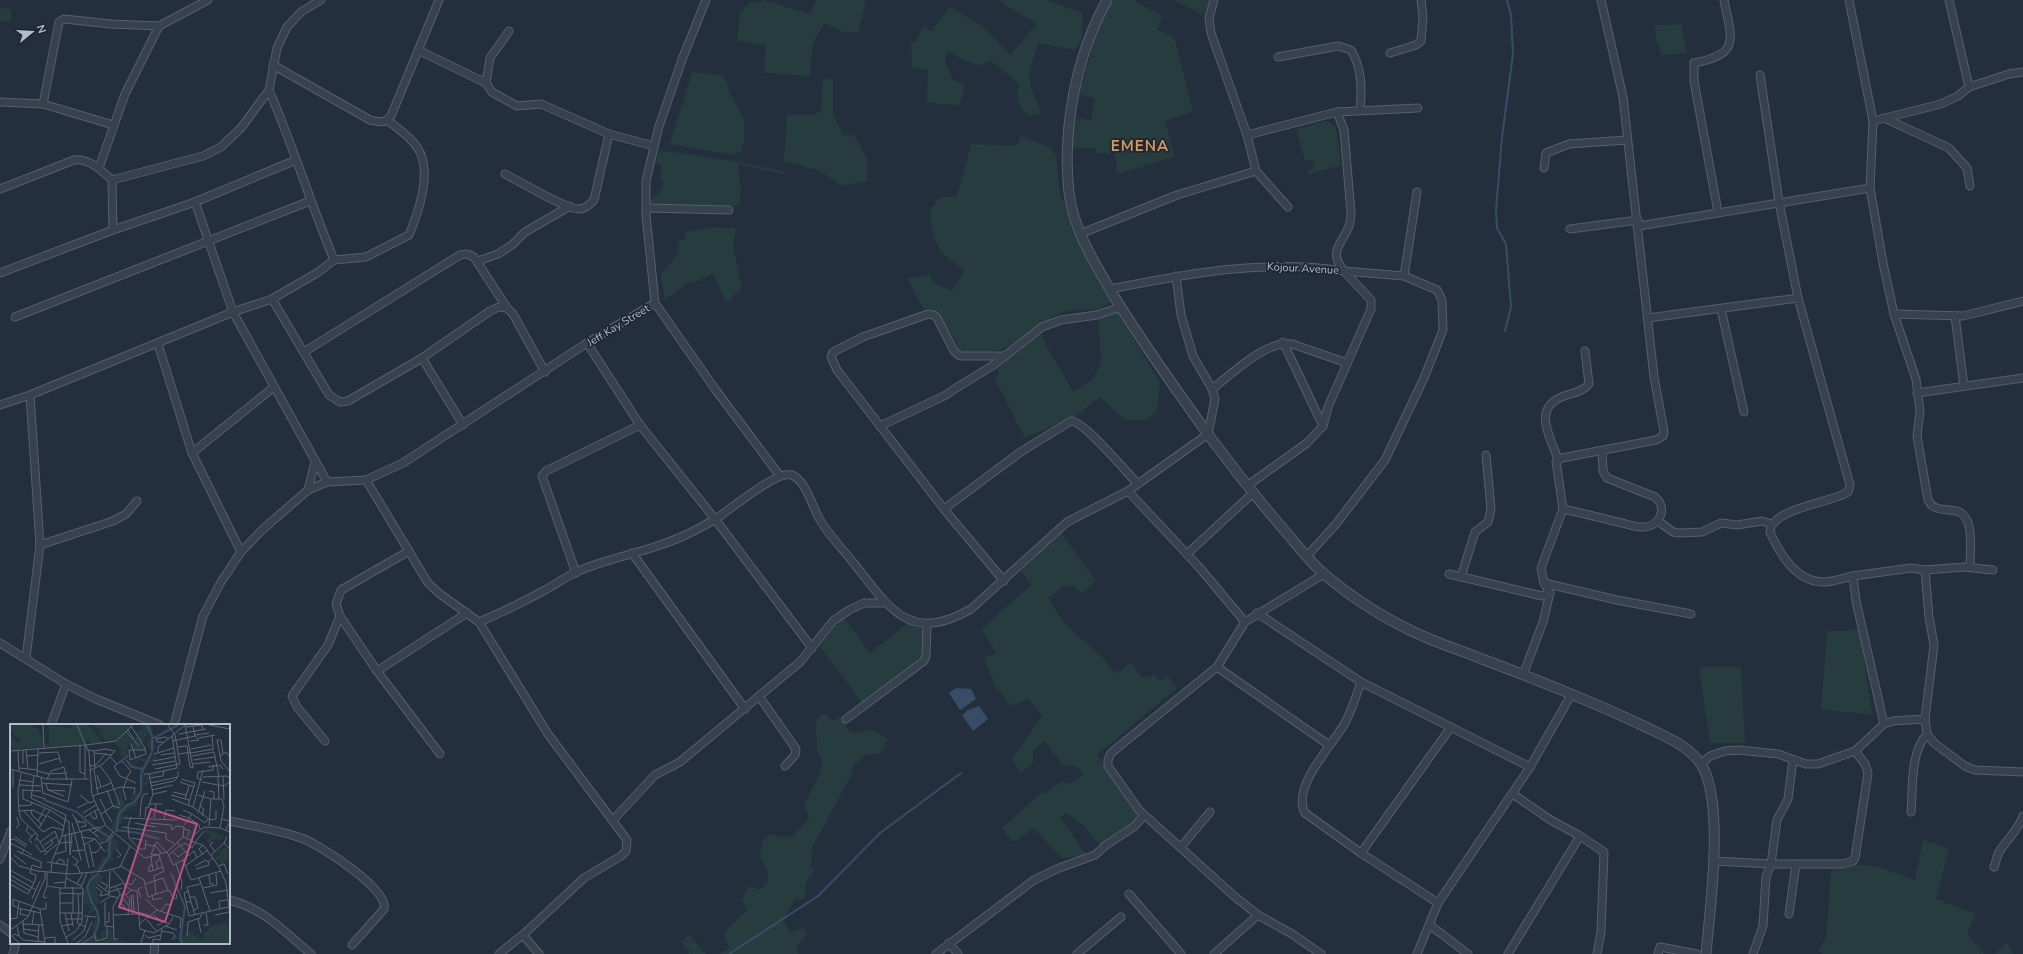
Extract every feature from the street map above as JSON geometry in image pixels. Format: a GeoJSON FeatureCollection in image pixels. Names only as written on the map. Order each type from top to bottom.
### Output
{"type":"FeatureCollection","features":[{"type":"Feature","properties":{"kind":"street"},"geometry":{"type":"LineString","coordinates":[[43,104],[59,22],[64,19],[70,19],[111,24],[159,26],[208,0]]}},
{"type":"Feature","properties":{"kind":"street"},"geometry":{"type":"LineString","coordinates":[[112,180],[203,156],[221,147],[241,128],[269,90],[277,48],[287,27],[300,12],[321,0]]}},
{"type":"Feature","properties":{"kind":"street"},"geometry":{"type":"LineString","coordinates":[[273,65],[370,120],[382,123],[388,120],[439,0]]}},
{"type":"Feature","properties":{"kind":"street","name":"Jeff Kay Street"},"geometry":{"type":"LineString","coordinates":[[174,724],[203,616],[221,582],[241,552],[262,530],[308,490],[327,482],[366,480],[403,463],[545,372],[587,343],[655,303],[646,208],[646,181],[659,126],[683,57],[706,0]]}},
{"type":"Feature","properties":{"kind":"street"},"geometry":{"type":"LineString","coordinates":[[1107,0],[1098,16],[1085,53],[1073,97],[1069,139],[1069,195],[1080,234],[1090,256],[1110,289],[1175,390],[1250,490],[1324,574],[1370,606],[1416,633],[1625,717],[1674,741],[1692,754],[1701,764],[1712,799],[1714,861],[1706,954]]}},
{"type":"Feature","properties":{"kind":"street"},"geometry":{"type":"LineString","coordinates":[[1214,0],[1209,18],[1211,32],[1247,135],[1256,171],[1288,207]]}},
{"type":"Feature","properties":{"kind":"street"},"geometry":{"type":"LineString","coordinates":[[1390,53],[1416,45],[1421,41],[1423,17],[1420,0]]}},
{"type":"Feature","properties":{"kind":"street"},"geometry":{"type":"LineString","coordinates":[[1558,459],[1656,440],[1663,436],[1664,431],[1654,377],[1623,97],[1600,0]]}},
{"type":"Feature","properties":{"kind":"street"},"geometry":{"type":"LineString","coordinates":[[1718,212],[1694,81],[1694,63],[1707,61],[1726,51],[1731,41],[1724,0]]}},
{"type":"Feature","properties":{"kind":"street"},"geometry":{"type":"LineString","coordinates":[[1849,0],[1874,121],[1870,188],[1883,263],[1894,314],[1912,367],[1918,393],[1920,411],[1917,436],[1928,500],[1930,505],[1937,508],[1961,512],[1965,516],[1970,526],[1970,567]]}},
{"type":"Feature","properties":{"kind":"street"},"geometry":{"type":"LineString","coordinates":[[1949,0],[1969,87]]}},
{"type":"Feature","properties":{"kind":"street"},"geometry":{"type":"LineString","coordinates":[[99,168],[125,94],[159,26]]}},
{"type":"Feature","properties":{"kind":"street"},"geometry":{"type":"LineString","coordinates":[[486,83],[490,58],[509,31]]}},
{"type":"Feature","properties":{"kind":"street"},"geometry":{"type":"LineString","coordinates":[[1278,58],[1338,46],[1351,50],[1358,61],[1361,94],[1360,110]]}},
{"type":"Feature","properties":{"kind":"street"},"geometry":{"type":"LineString","coordinates":[[418,50],[486,83],[492,92],[517,106],[541,104],[609,134],[654,146]]}},
{"type":"Feature","properties":{"kind":"street"},"geometry":{"type":"LineString","coordinates":[[1874,121],[1941,104],[1958,96],[1969,87],[2009,74],[2023,72]]}},
{"type":"Feature","properties":{"kind":"street"},"geometry":{"type":"LineString","coordinates":[[1760,75],[1779,202],[1798,298],[1850,485],[1848,492],[1843,495],[1786,514],[1772,524],[1770,532],[1774,541],[1793,569],[1801,575],[1824,582],[1853,576],[1911,568],[1925,570],[1970,567],[1993,570]]}},
{"type":"Feature","properties":{"kind":"street"},"geometry":{"type":"LineString","coordinates":[[269,90],[284,124],[310,201],[334,260]]}},
{"type":"Feature","properties":{"kind":"street"},"geometry":{"type":"LineString","coordinates":[[0,102],[43,104],[113,125]]}},
{"type":"Feature","properties":{"kind":"street"},"geometry":{"type":"LineString","coordinates":[[1247,135],[1337,112],[1418,108]]}},
{"type":"Feature","properties":{"kind":"street"},"geometry":{"type":"LineString","coordinates":[[1307,556],[1336,524],[1385,460],[1424,378],[1443,330],[1442,300],[1437,290],[1404,276],[1344,271],[1338,264],[1337,250],[1339,241],[1349,227],[1351,213],[1344,130],[1337,112]]}},
{"type":"Feature","properties":{"kind":"street"},"geometry":{"type":"LineString","coordinates":[[1884,118],[1950,148],[1966,168],[1970,186]]}},
{"type":"Feature","properties":{"kind":"street"},"geometry":{"type":"LineString","coordinates":[[0,405],[30,395],[158,344],[233,312],[272,299],[317,273],[334,260],[366,257],[410,235],[416,219],[425,174],[424,163],[414,142],[388,120]]}},
{"type":"Feature","properties":{"kind":"street"},"geometry":{"type":"LineString","coordinates":[[506,174],[577,209],[588,206],[594,200],[609,134]]}},
{"type":"Feature","properties":{"kind":"street"},"geometry":{"type":"LineString","coordinates":[[1544,168],[1546,153],[1569,144],[1627,140]]}},
{"type":"Feature","properties":{"kind":"street"},"geometry":{"type":"LineString","coordinates":[[0,189],[80,159],[99,168],[112,180],[113,230]]}},
{"type":"Feature","properties":{"kind":"street"},"geometry":{"type":"LineString","coordinates":[[0,273],[113,230],[195,202],[296,160]]}},
{"type":"Feature","properties":{"kind":"street"},"geometry":{"type":"LineString","coordinates":[[1080,234],[1177,195],[1256,171]]}},
{"type":"Feature","properties":{"kind":"street"},"geometry":{"type":"LineString","coordinates":[[1570,229],[1638,223],[1870,188]]}},
{"type":"Feature","properties":{"kind":"street"},"geometry":{"type":"LineString","coordinates":[[1404,276],[1417,192]]}},
{"type":"Feature","properties":{"kind":"street"},"geometry":{"type":"LineString","coordinates":[[15,317],[310,201]]}},
{"type":"Feature","properties":{"kind":"street"},"geometry":{"type":"LineString","coordinates":[[195,202],[233,312],[327,482]]}},
{"type":"Feature","properties":{"kind":"street"},"geometry":{"type":"LineString","coordinates":[[478,261],[498,254],[512,245],[525,232],[570,206]]}},
{"type":"Feature","properties":{"kind":"street"},"geometry":{"type":"LineString","coordinates":[[646,208],[729,210]]}},
{"type":"Feature","properties":{"kind":"street"},"geometry":{"type":"LineString","coordinates":[[304,352],[454,258],[467,254],[474,257],[478,261],[507,308],[513,314],[545,372]]}},
{"type":"Feature","properties":{"kind":"street","name":"Kojour Avenue"},"geometry":{"type":"LineString","coordinates":[[1110,289],[1227,268],[1280,265],[1344,271],[1371,300],[1371,309],[1328,407],[1323,426],[1307,443],[1250,490],[1187,554]]}},
{"type":"Feature","properties":{"kind":"street"},"geometry":{"type":"LineString","coordinates":[[480,622],[576,573],[632,553],[660,545],[685,535],[715,519],[768,482],[786,474],[792,476],[800,482],[820,520],[885,603],[900,616],[916,622],[927,624],[940,622],[964,613],[1004,581],[1067,522],[1128,492],[1208,434],[1215,399],[1212,389],[1193,356],[1181,315],[1176,276]]}},
{"type":"Feature","properties":{"kind":"street"},"geometry":{"type":"LineString","coordinates":[[1648,318],[1798,298]]}},
{"type":"Feature","properties":{"kind":"street"},"geometry":{"type":"LineString","coordinates":[[272,299],[330,395],[340,402],[348,401],[422,358],[490,311],[499,307],[507,308]]}},
{"type":"Feature","properties":{"kind":"street"},"geometry":{"type":"LineString","coordinates":[[1894,314],[1963,316],[2023,301]]}},
{"type":"Feature","properties":{"kind":"street"},"geometry":{"type":"LineString","coordinates":[[655,303],[715,389],[780,476]]}},
{"type":"Feature","properties":{"kind":"street"},"geometry":{"type":"LineString","coordinates":[[880,426],[944,396],[1005,356],[1042,327],[1061,320],[1097,315],[1121,306]]}},
{"type":"Feature","properties":{"kind":"street"},"geometry":{"type":"LineString","coordinates":[[1721,309],[1744,412]]}},
{"type":"Feature","properties":{"kind":"street"},"geometry":{"type":"LineString","coordinates":[[1004,581],[944,510],[837,370],[831,357],[833,352],[863,338],[928,314],[934,315],[937,318],[954,351],[960,356],[1005,356]]}},
{"type":"Feature","properties":{"kind":"street"},"geometry":{"type":"LineString","coordinates":[[1955,316],[1964,386]]}},
{"type":"Feature","properties":{"kind":"street"},"geometry":{"type":"LineString","coordinates":[[1212,389],[1247,362],[1274,345],[1284,342],[1348,363]]}},
{"type":"Feature","properties":{"kind":"street"},"geometry":{"type":"LineString","coordinates":[[1284,342],[1323,426]]}},
{"type":"Feature","properties":{"kind":"street"},"geometry":{"type":"LineString","coordinates":[[587,343],[640,426],[715,519],[812,648]]}},
{"type":"Feature","properties":{"kind":"street"},"geometry":{"type":"LineString","coordinates":[[158,344],[192,453],[241,552]]}},
{"type":"Feature","properties":{"kind":"street"},"geometry":{"type":"LineString","coordinates":[[1523,675],[1543,622],[1550,593],[1544,583],[1541,568],[1563,509],[1556,464],[1558,459],[1547,429],[1545,417],[1546,410],[1556,399],[1584,389],[1589,384],[1585,351]]}},
{"type":"Feature","properties":{"kind":"street"},"geometry":{"type":"LineString","coordinates":[[422,358],[463,425]]}},
{"type":"Feature","properties":{"kind":"street"},"geometry":{"type":"LineString","coordinates":[[1918,393],[2023,378]]}},
{"type":"Feature","properties":{"kind":"street"},"geometry":{"type":"LineString","coordinates":[[192,453],[274,387]]}},
{"type":"Feature","properties":{"kind":"street"},"geometry":{"type":"LineString","coordinates":[[26,658],[40,545],[30,395]]}},
{"type":"Feature","properties":{"kind":"street"},"geometry":{"type":"LineString","coordinates":[[944,510],[1022,451],[1071,421],[1078,423],[1091,434],[1138,484]]}},
{"type":"Feature","properties":{"kind":"street"},"geometry":{"type":"LineString","coordinates":[[576,573],[542,476],[546,471],[640,426]]}},
{"type":"Feature","properties":{"kind":"street"},"geometry":{"type":"LineString","coordinates":[[1563,509],[1641,527],[1655,524],[1658,521],[1662,508],[1660,501],[1655,497],[1607,478],[1603,471],[1602,451]]}},
{"type":"Feature","properties":{"kind":"street"},"geometry":{"type":"LineString","coordinates":[[1461,577],[1475,532],[1488,522],[1491,510],[1486,455]]}},
{"type":"Feature","properties":{"kind":"street"},"geometry":{"type":"LineString","coordinates":[[308,490],[315,462]]}},
{"type":"Feature","properties":{"kind":"street"},"geometry":{"type":"LineString","coordinates":[[366,480],[428,583],[440,594],[480,622],[548,734],[627,840],[626,851],[584,878],[523,935],[499,954]]}},
{"type":"Feature","properties":{"kind":"street"},"geometry":{"type":"LineString","coordinates":[[1128,492],[1187,554],[1245,622]]}},
{"type":"Feature","properties":{"kind":"street"},"geometry":{"type":"LineString","coordinates":[[40,545],[113,520],[126,514],[137,501]]}},
{"type":"Feature","properties":{"kind":"street"},"geometry":{"type":"LineString","coordinates":[[1658,521],[1673,532],[1679,533],[1706,531],[1721,523],[1737,525],[1762,521],[1772,524]]}},
{"type":"Feature","properties":{"kind":"street"},"geometry":{"type":"LineString","coordinates":[[409,551],[341,590],[336,604],[340,616],[377,671],[440,754]]}},
{"type":"Feature","properties":{"kind":"street"},"geometry":{"type":"LineString","coordinates":[[632,553],[745,709]]}},
{"type":"Feature","properties":{"kind":"street"},"geometry":{"type":"LineString","coordinates":[[1925,570],[1929,617],[1934,645],[1926,719],[1927,734],[1934,743],[1947,751],[1959,762],[1975,770],[2023,772]]}},
{"type":"Feature","properties":{"kind":"street"},"geometry":{"type":"LineString","coordinates":[[1321,954],[1292,934],[1258,915],[1234,896],[1144,815],[1135,805],[1108,766],[1108,760],[1111,753],[1217,666],[1245,622],[1324,574]]}},
{"type":"Feature","properties":{"kind":"street"},"geometry":{"type":"LineString","coordinates":[[1449,574],[1542,596],[1550,593]]}},
{"type":"Feature","properties":{"kind":"street"},"geometry":{"type":"LineString","coordinates":[[1853,576],[1856,601],[1884,724]]}},
{"type":"Feature","properties":{"kind":"street"},"geometry":{"type":"LineString","coordinates":[[1544,583],[1617,600],[1691,614]]}},
{"type":"Feature","properties":{"kind":"street"},"geometry":{"type":"LineString","coordinates":[[613,820],[655,775],[680,762],[700,744],[722,729],[800,662],[833,621],[849,610],[864,603],[885,603]]}},
{"type":"Feature","properties":{"kind":"street"},"geometry":{"type":"LineString","coordinates":[[377,671],[467,613]]}},
{"type":"Feature","properties":{"kind":"street"},"geometry":{"type":"LineString","coordinates":[[1257,614],[1361,682],[1530,767]]}},
{"type":"Feature","properties":{"kind":"street"},"geometry":{"type":"LineString","coordinates":[[325,741],[297,707],[292,696],[328,645],[340,616]]}},
{"type":"Feature","properties":{"kind":"street"},"geometry":{"type":"LineString","coordinates":[[846,719],[924,661],[926,656],[927,624]]}},
{"type":"Feature","properties":{"kind":"street"},"geometry":{"type":"LineString","coordinates":[[0,643],[66,684],[96,699],[158,724]]}},
{"type":"Feature","properties":{"kind":"street"},"geometry":{"type":"LineString","coordinates":[[1217,666],[1329,744]]}},
{"type":"Feature","properties":{"kind":"street"},"geometry":{"type":"LineString","coordinates":[[1361,682],[1345,723],[1329,744],[1312,772],[1302,796],[1301,805],[1305,813],[1361,853],[1438,903]]}},
{"type":"Feature","properties":{"kind":"street"},"geometry":{"type":"LineString","coordinates":[[51,724],[66,684]]}},
{"type":"Feature","properties":{"kind":"street"},"geometry":{"type":"LineString","coordinates":[[1417,954],[1438,903],[1530,767],[1571,695]]}},
{"type":"Feature","properties":{"kind":"street"},"geometry":{"type":"LineString","coordinates":[[759,696],[796,749],[795,755],[785,766]]}},
{"type":"Feature","properties":{"kind":"street"},"geometry":{"type":"LineString","coordinates":[[1701,764],[1710,756],[1725,751],[1738,750],[1778,754],[1806,764],[1818,764],[1854,751],[1884,724],[1893,721],[1926,719]]}},
{"type":"Feature","properties":{"kind":"street"},"geometry":{"type":"LineString","coordinates":[[1361,853],[1451,727]]}},
{"type":"Feature","properties":{"kind":"street"},"geometry":{"type":"LineString","coordinates":[[1911,812],[1917,754],[1921,741],[1927,734]]}},
{"type":"Feature","properties":{"kind":"street"},"geometry":{"type":"LineString","coordinates":[[1714,861],[1771,864],[1842,864],[1851,862],[1855,858],[1868,772],[1866,764],[1854,751]]}},
{"type":"Feature","properties":{"kind":"street"},"geometry":{"type":"LineString","coordinates":[[1753,954],[1763,926],[1766,877],[1771,864],[1778,820],[1788,799],[1793,760]]}},
{"type":"Feature","properties":{"kind":"street"},"geometry":{"type":"LineString","coordinates":[[1512,794],[1549,819],[1601,849],[1605,857],[1601,932],[1597,954]]}},
{"type":"Feature","properties":{"kind":"street"},"geometry":{"type":"LineString","coordinates":[[1181,847],[1210,812]]}},
{"type":"Feature","properties":{"kind":"street"},"geometry":{"type":"LineString","coordinates":[[936,954],[1034,880],[1059,868],[1095,856],[1106,845],[1135,826],[1144,815]]}},
{"type":"Feature","properties":{"kind":"street"},"geometry":{"type":"LineString","coordinates":[[1994,867],[1999,852],[2021,824],[2023,816]]}},
{"type":"Feature","properties":{"kind":"street"},"geometry":{"type":"LineString","coordinates":[[230,821],[303,839],[323,849],[370,885],[384,900],[384,909],[352,945]]}},
{"type":"Feature","properties":{"kind":"street"},"geometry":{"type":"LineString","coordinates":[[0,859],[10,834]]}},
{"type":"Feature","properties":{"kind":"street"},"geometry":{"type":"LineString","coordinates":[[1508,954],[1580,836]]}},
{"type":"Feature","properties":{"kind":"street"},"geometry":{"type":"LineString","coordinates":[[1789,914],[1796,864]]}},
{"type":"Feature","properties":{"kind":"street"},"geometry":{"type":"LineString","coordinates":[[1130,894],[1181,954]]}},
{"type":"Feature","properties":{"kind":"street"},"geometry":{"type":"LineString","coordinates":[[230,900],[250,907],[272,920],[311,954]]}},
{"type":"Feature","properties":{"kind":"street"},"geometry":{"type":"LineString","coordinates":[[1214,954],[1258,915]]}},
{"type":"Feature","properties":{"kind":"street"},"geometry":{"type":"LineString","coordinates":[[1077,954],[1121,917]]}},
{"type":"Feature","properties":{"kind":"street"},"geometry":{"type":"LineString","coordinates":[[0,925],[10,932]]}},
{"type":"Feature","properties":{"kind":"street"},"geometry":{"type":"LineString","coordinates":[[1430,925],[1468,954]]}},
{"type":"Feature","properties":{"kind":"street"},"geometry":{"type":"LineString","coordinates":[[523,935],[539,954]]}},
{"type":"Feature","properties":{"kind":"street"},"geometry":{"type":"LineString","coordinates":[[949,943],[958,954]]}},
{"type":"Feature","properties":{"kind":"street"},"geometry":{"type":"LineString","coordinates":[[13,954],[16,944]]}},
{"type":"Feature","properties":{"kind":"street"},"geometry":{"type":"LineString","coordinates":[[154,954],[155,944]]}},
{"type":"Feature","properties":{"kind":"street"},"geometry":{"type":"LineString","coordinates":[[1658,954],[1660,946],[1698,954]]}},
{"type":"Feature","properties":{"kind":"green space"},"geometry":{"type":"Polygon","coordinates":[[[763,0],[810,14],[816,1],[815,0],[866,0],[858,32],[844,32],[825,23],[813,42],[810,76],[764,73],[766,45],[737,41],[740,14],[751,1],[758,3],[763,0]]]}},
{"type":"Feature","properties":{"kind":"green space"},"geometry":{"type":"Polygon","coordinates":[[[1001,0],[1046,0],[1083,13],[1081,40],[1075,50],[1038,43],[1029,74],[1031,88],[1042,113],[1029,116],[1025,113],[1018,102],[1017,93],[1020,84],[990,60],[978,66],[947,51],[945,61],[953,80],[965,86],[959,106],[927,102],[928,70],[912,67],[911,41],[916,42],[923,26],[932,31],[950,6],[984,27],[1010,55],[1037,24],[1001,3],[1001,0]]]}},
{"type":"Feature","properties":{"kind":"green space"},"geometry":{"type":"Polygon","coordinates":[[[1110,0],[1133,0],[1162,16],[1157,30],[1174,37],[1193,111],[1165,121],[1175,157],[1117,174],[1115,153],[1096,153],[1095,148],[1072,149],[1074,118],[1091,120],[1095,99],[1079,94],[1100,21],[1110,0]]]}},
{"type":"Feature","properties":{"kind":"green space"},"geometry":{"type":"Polygon","coordinates":[[[1173,0],[1210,0],[1204,15],[1173,0]]]}},
{"type":"Feature","properties":{"kind":"green space"},"geometry":{"type":"Polygon","coordinates":[[[0,8],[11,9],[11,20],[0,22],[0,8]]]}},
{"type":"Feature","properties":{"kind":"green space"},"geometry":{"type":"Polygon","coordinates":[[[1681,24],[1687,53],[1661,55],[1659,44],[1656,41],[1655,25],[1681,24]]]}},
{"type":"Feature","properties":{"kind":"green space"},"geometry":{"type":"Polygon","coordinates":[[[692,72],[720,75],[726,80],[730,94],[744,120],[744,141],[741,152],[734,155],[670,144],[692,72]]]}},
{"type":"Feature","properties":{"kind":"green space"},"geometry":{"type":"Polygon","coordinates":[[[823,78],[833,80],[833,114],[843,135],[854,135],[867,159],[867,181],[841,186],[821,171],[784,161],[787,115],[812,115],[821,112],[823,78]]]}},
{"type":"Feature","properties":{"kind":"green space"},"geometry":{"type":"Polygon","coordinates":[[[1327,121],[1336,127],[1341,165],[1309,174],[1308,170],[1315,168],[1312,159],[1305,161],[1296,129],[1327,121]]]}},
{"type":"Feature","properties":{"kind":"green space"},"geometry":{"type":"Polygon","coordinates":[[[1021,136],[1048,147],[1056,155],[1060,193],[1072,227],[1111,302],[1098,309],[1072,310],[1064,312],[1003,348],[990,352],[976,353],[959,350],[957,343],[934,309],[923,309],[908,279],[929,274],[935,283],[951,291],[965,271],[938,247],[931,223],[930,211],[939,198],[957,196],[971,144],[1017,146],[1021,136]]]}},
{"type":"Feature","properties":{"kind":"green space"},"geometry":{"type":"Polygon","coordinates":[[[659,150],[732,161],[783,171],[784,174],[738,164],[741,191],[739,206],[649,205],[649,200],[659,194],[664,182],[660,177],[662,166],[656,162],[659,150]]]}},
{"type":"Feature","properties":{"kind":"green space"},"geometry":{"type":"Polygon","coordinates":[[[713,227],[736,228],[733,248],[742,287],[726,303],[713,273],[694,283],[689,282],[665,299],[661,275],[679,252],[678,241],[685,239],[686,232],[713,227]]]}},
{"type":"Feature","properties":{"kind":"green space"},"geometry":{"type":"Polygon","coordinates":[[[1116,310],[1160,382],[1157,411],[1147,420],[1125,420],[1100,397],[1076,416],[1025,438],[994,378],[999,375],[996,367],[1039,332],[1073,392],[1092,380],[1101,363],[1098,316],[1116,310]]]}},
{"type":"Feature","properties":{"kind":"green space"},"geometry":{"type":"Polygon","coordinates":[[[1060,531],[1096,581],[1081,594],[1075,587],[1064,586],[1048,598],[1065,624],[1103,658],[1116,674],[1131,662],[1142,678],[1148,676],[1149,678],[1154,674],[1160,681],[1168,676],[1177,688],[1097,755],[1141,815],[1135,824],[1100,845],[1083,825],[1067,813],[1060,817],[1087,856],[1061,858],[1034,828],[1013,842],[1002,828],[1041,793],[1045,794],[1062,781],[1068,785],[1084,774],[1075,765],[1063,765],[1044,741],[1033,751],[1033,763],[1021,773],[1012,759],[1042,716],[1028,699],[1011,706],[995,685],[984,658],[996,653],[982,629],[1031,585],[1019,569],[1060,531]]]}},
{"type":"Feature","properties":{"kind":"green space"},"geometry":{"type":"Polygon","coordinates":[[[844,618],[870,653],[907,623],[918,625],[924,629],[923,657],[862,702],[819,646],[837,624],[844,618]]]}},
{"type":"Feature","properties":{"kind":"green space"},"geometry":{"type":"Polygon","coordinates":[[[1860,630],[1872,715],[1821,709],[1827,631],[1860,630]]]}},
{"type":"Feature","properties":{"kind":"green space"},"geometry":{"type":"Polygon","coordinates":[[[1699,667],[1741,667],[1745,743],[1710,743],[1699,667]]]}},
{"type":"Feature","properties":{"kind":"green space"},"geometry":{"type":"Polygon","coordinates":[[[824,713],[832,721],[843,716],[848,731],[853,734],[868,730],[879,734],[888,740],[880,753],[866,755],[853,766],[852,774],[813,846],[811,868],[816,870],[807,878],[804,899],[795,900],[783,920],[790,932],[803,928],[807,934],[796,949],[799,954],[719,954],[729,948],[724,933],[748,909],[742,902],[748,886],[760,890],[767,882],[769,874],[760,856],[763,839],[771,834],[781,837],[793,836],[809,818],[804,805],[817,779],[823,762],[817,751],[816,721],[824,713]]]}},
{"type":"Feature","properties":{"kind":"green space"},"geometry":{"type":"Polygon","coordinates":[[[1923,840],[1949,848],[1936,899],[1976,914],[1967,933],[1984,954],[1823,954],[1818,951],[1826,937],[1831,871],[1854,865],[1874,866],[1915,880],[1923,840]]]}},
{"type":"Feature","properties":{"kind":"green space"},"geometry":{"type":"Polygon","coordinates":[[[689,934],[706,954],[688,954],[690,951],[681,942],[689,934]]]}},
{"type":"Feature","properties":{"kind":"green space"},"geometry":{"type":"Polygon","coordinates":[[[2007,942],[2013,954],[1995,954],[2007,942]]]}},
{"type":"Feature","properties":{"kind":"water"},"geometry":{"type":"Polygon","coordinates":[[[956,688],[971,689],[976,699],[960,710],[949,693],[956,688]]]}},
{"type":"Feature","properties":{"kind":"water"},"geometry":{"type":"Polygon","coordinates":[[[979,706],[988,719],[973,731],[962,715],[968,710],[979,706]]]}},
{"type":"Feature","properties":{"kind":"waterway"},"geometry":{"type":"LineString","coordinates":[[1505,331],[1511,307],[1506,244],[1497,228],[1496,210],[1502,137],[1513,54],[1511,15],[1507,0]]}},
{"type":"Feature","properties":{"kind":"waterway"},"geometry":{"type":"LineString","coordinates":[[729,954],[818,896],[880,833],[961,773]]}},
{"type":"Feature","properties":{"kind":"district","name":"EMENA"},"geometry":{"type":"Point","coordinates":[1140,146]}}]}
